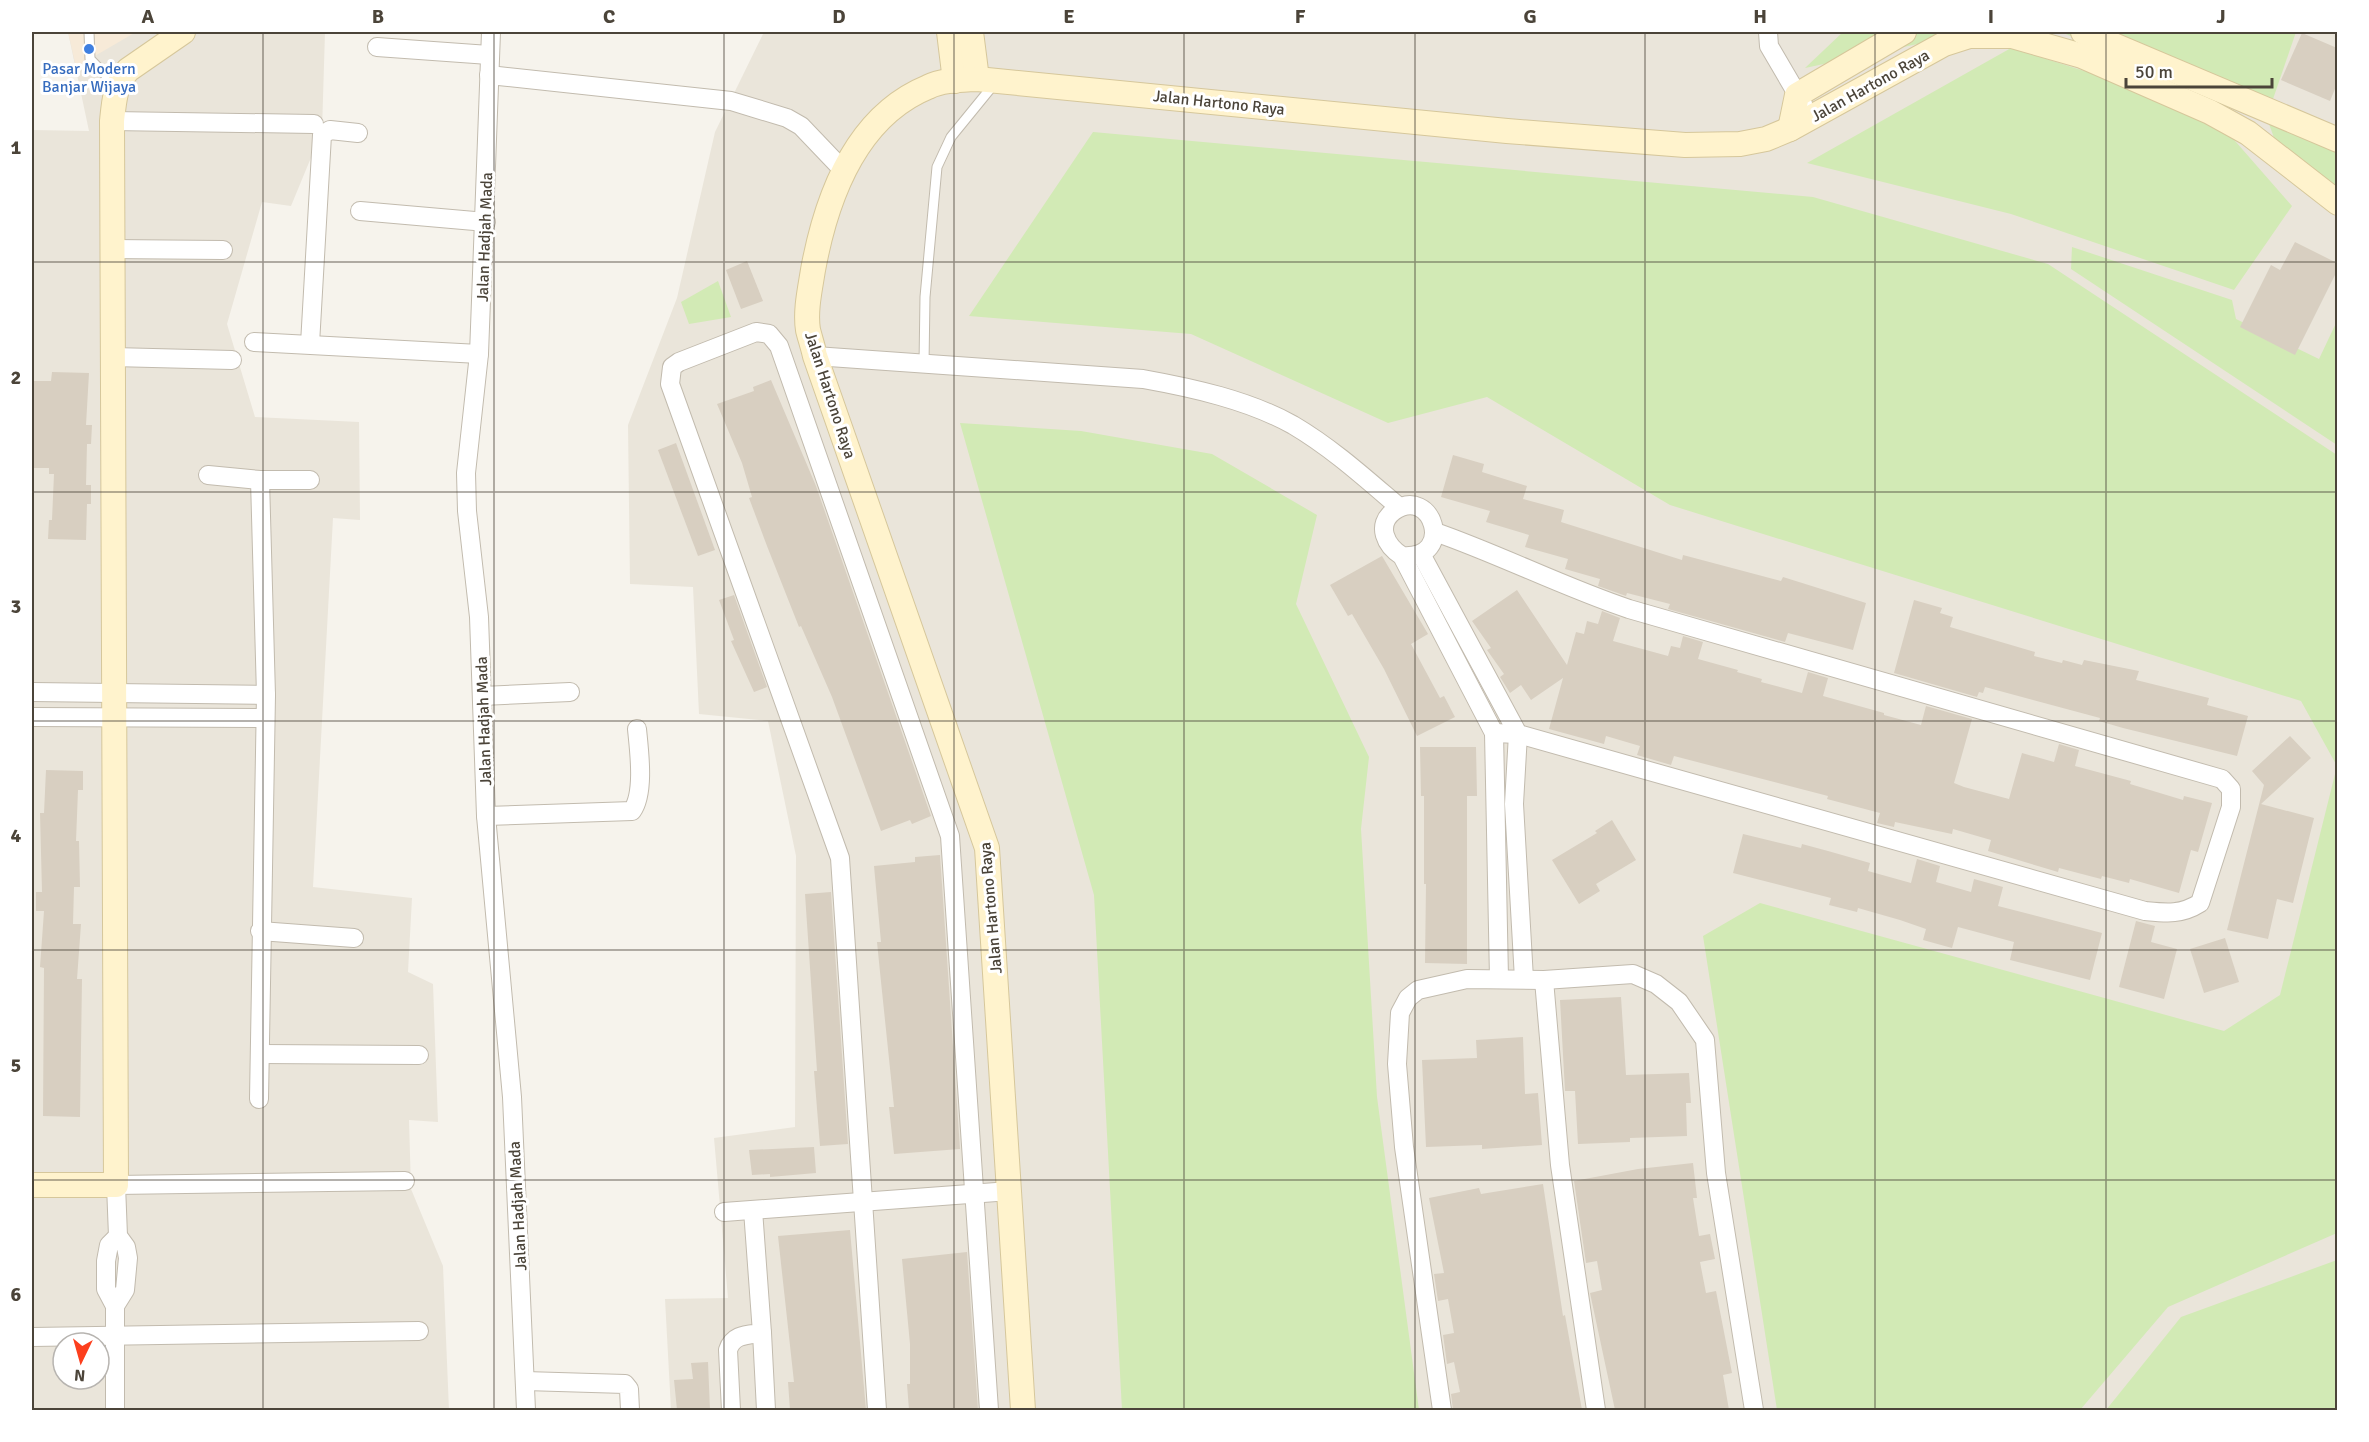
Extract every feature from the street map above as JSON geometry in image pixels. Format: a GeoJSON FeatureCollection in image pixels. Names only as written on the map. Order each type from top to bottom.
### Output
{"type":"FeatureCollection","features":[{"type":"Feature","properties":{"kind":"street"},"geometry":{"type":"LineString","coordinates":[[115,1410],[115,1306],[106,1289],[106,1261],[109,1245],[118,1236],[112,121],[117,87],[128,70],[183,32]]}},
{"type":"Feature","properties":{"kind":"street","name":"Jalan Hadjah Mada"},"geometry":{"type":"LineString","coordinates":[[491,32],[486,222],[479,354],[466,474],[467,511],[479,617],[486,816],[512,1097],[526,1410]]}},
{"type":"Feature","properties":{"kind":"street"},"geometry":{"type":"LineString","coordinates":[[950,32],[977,80]]}},
{"type":"Feature","properties":{"kind":"street"},"geometry":{"type":"LineString","coordinates":[[971,32],[977,80]]}},
{"type":"Feature","properties":{"kind":"street"},"geometry":{"type":"LineString","coordinates":[[1768,32],[1769,46],[1797,95]]}},
{"type":"Feature","properties":{"kind":"street","name":"Jalan Hartono Raya"},"geometry":{"type":"LineString","coordinates":[[1800,123],[1797,95],[1904,32]]}},
{"type":"Feature","properties":{"kind":"street"},"geometry":{"type":"LineString","coordinates":[[2084,32],[2337,140]]}},
{"type":"Feature","properties":{"kind":"street","name":"Jalan Hartono Raya"},"geometry":{"type":"LineString","coordinates":[[1023,1410],[987,848],[815,356],[808,328],[809,292],[818,243],[843,170],[858,146],[892,109],[929,86],[977,80],[1507,131],[1685,145],[1740,144],[1766,139],[1800,123],[1944,44],[1968,36],[1995,34],[2035,41],[2082,57],[2210,112],[2248,133],[2337,203]]}},
{"type":"Feature","properties":{"kind":"street"},"geometry":{"type":"LineString","coordinates":[[377,47],[489,55]]}},
{"type":"Feature","properties":{"kind":"street"},"geometry":{"type":"LineString","coordinates":[[489,75],[731,101],[787,118],[801,126],[843,170]]}},
{"type":"Feature","properties":{"kind":"street"},"geometry":{"type":"LineString","coordinates":[[2248,133],[2259,106]]}},
{"type":"Feature","properties":{"kind":"street"},"geometry":{"type":"LineString","coordinates":[[112,121],[314,124]]}},
{"type":"Feature","properties":{"kind":"street"},"geometry":{"type":"LineString","coordinates":[[310,344],[322,135],[330,130],[358,133]]}},
{"type":"Feature","properties":{"kind":"street"},"geometry":{"type":"LineString","coordinates":[[360,211],[486,222]]}},
{"type":"Feature","properties":{"kind":"street"},"geometry":{"type":"LineString","coordinates":[[111,249],[223,250]]}},
{"type":"Feature","properties":{"kind":"street"},"geometry":{"type":"LineString","coordinates":[[877,1410],[840,858],[670,384],[672,367],[679,362],[756,332],[769,334],[779,346],[950,836],[989,1410]]}},
{"type":"Feature","properties":{"kind":"street"},"geometry":{"type":"LineString","coordinates":[[254,342],[479,354]]}},
{"type":"Feature","properties":{"kind":"street"},"geometry":{"type":"LineString","coordinates":[[815,356],[1143,379],[1186,386],[1268,413],[1292,425],[1329,449],[1400,507]]}},
{"type":"Feature","properties":{"kind":"street"},"geometry":{"type":"LineString","coordinates":[[113,357],[232,360]]}},
{"type":"Feature","properties":{"kind":"street"},"geometry":{"type":"LineString","coordinates":[[208,476],[260,480],[310,480]]}},
{"type":"Feature","properties":{"kind":"street"},"geometry":{"type":"LineString","coordinates":[[260,480],[266,695],[260,931],[260,1099]]}},
{"type":"Feature","properties":{"kind":"street"},"geometry":{"type":"LineString","coordinates":[[1402,556],[1421,554],[1431,545],[1435,532],[1432,520],[1424,510],[1412,506],[1400,507],[1389,514],[1384,526],[1384,539],[1391,549],[1402,556],[1494,733],[1499,978]]}},
{"type":"Feature","properties":{"kind":"street"},"geometry":{"type":"LineString","coordinates":[[1435,532],[1492,552],[1584,594],[1629,609],[2222,779],[2231,789],[2231,807],[2200,903],[2187,911],[2161,913],[2122,905],[1518,734],[1494,733]]}},
{"type":"Feature","properties":{"kind":"street"},"geometry":{"type":"LineString","coordinates":[[1421,554],[1518,734],[1514,804],[1524,979]]}},
{"type":"Feature","properties":{"kind":"street"},"geometry":{"type":"LineString","coordinates":[[32,692],[114,705],[264,718]]}},
{"type":"Feature","properties":{"kind":"street"},"geometry":{"type":"LineString","coordinates":[[482,696],[570,692]]}},
{"type":"Feature","properties":{"kind":"street"},"geometry":{"type":"LineString","coordinates":[[32,717],[114,705],[266,695]]}},
{"type":"Feature","properties":{"kind":"street"},"geometry":{"type":"LineString","coordinates":[[486,816],[632,811],[636,801],[640,759],[638,729]]}},
{"type":"Feature","properties":{"kind":"street"},"geometry":{"type":"LineString","coordinates":[[260,931],[354,938]]}},
{"type":"Feature","properties":{"kind":"street"},"geometry":{"type":"LineString","coordinates":[[1442,1410],[1404,1147],[1397,1064],[1400,1013],[1408,998],[1418,990],[1467,979],[1544,980],[1613,974],[1633,974],[1646,978],[1679,1002],[1705,1041],[1716,1173],[1754,1410]]}},
{"type":"Feature","properties":{"kind":"street"},"geometry":{"type":"LineString","coordinates":[[1544,980],[1560,1165],[1596,1410]]}},
{"type":"Feature","properties":{"kind":"street"},"geometry":{"type":"LineString","coordinates":[[261,1054],[419,1055]]}},
{"type":"Feature","properties":{"kind":"street"},"geometry":{"type":"LineString","coordinates":[[32,1185],[405,1181]]}},
{"type":"Feature","properties":{"kind":"street"},"geometry":{"type":"LineString","coordinates":[[724,1212],[1010,1191]]}},
{"type":"Feature","properties":{"kind":"street"},"geometry":{"type":"LineString","coordinates":[[753,1210],[766,1410]]}},
{"type":"Feature","properties":{"kind":"street"},"geometry":{"type":"LineString","coordinates":[[32,1337],[116,1338],[419,1331]]}},
{"type":"Feature","properties":{"kind":"street"},"geometry":{"type":"LineString","coordinates":[[731,1410],[728,1350],[730,1342],[734,1338],[762,1333]]}},
{"type":"Feature","properties":{"kind":"street"},"geometry":{"type":"LineString","coordinates":[[525,1381],[625,1384],[629,1389],[630,1410]]}},
{"type":"Feature","properties":{"kind":"lane"},"geometry":{"type":"LineString","coordinates":[[89,32],[90,59],[117,87]]}},
{"type":"Feature","properties":{"kind":"lane"},"geometry":{"type":"LineString","coordinates":[[924,364],[925,297],[937,167],[977,80]]}},
{"type":"Feature","properties":{"kind":"shaded area"},"geometry":{"type":"Polygon","coordinates":[[[68,32],[325,32],[322,131],[291,206],[262,202],[227,324],[255,417],[359,422],[360,520],[333,518],[313,887],[412,898],[408,972],[433,984],[438,1122],[409,1120],[411,1189],[443,1266],[449,1410],[32,1410],[32,130],[89,131],[68,32]]]}},
{"type":"Feature","properties":{"kind":"shaded area","name":"Pasar Modern Banjar Wijaya"},"geometry":{"type":"Polygon","coordinates":[[[68,32],[136,32],[76,67],[68,32]]]}},
{"type":"Feature","properties":{"kind":"shaded area"},"geometry":{"type":"Polygon","coordinates":[[[325,32],[393,32],[393,34],[325,32]]]}},
{"type":"Feature","properties":{"kind":"shaded area"},"geometry":{"type":"Polygon","coordinates":[[[764,32],[2337,32],[2337,1410],[671,1410],[665,1299],[728,1298],[714,1138],[795,1127],[796,856],[768,721],[699,714],[693,587],[630,584],[628,425],[677,298],[715,132],[764,32]]]}},
{"type":"Feature","properties":{"kind":"green space"},"geometry":{"type":"Polygon","coordinates":[[[1843,32],[1974,32],[1805,68],[1843,32]]]}},
{"type":"Feature","properties":{"kind":"green space"},"geometry":{"type":"Polygon","coordinates":[[[2061,32],[2296,32],[2272,102],[2181,82],[2061,32]]]}},
{"type":"Feature","properties":{"kind":"green space"},"geometry":{"type":"Polygon","coordinates":[[[2011,48],[2208,110],[2292,206],[2234,290],[2011,214],[1807,163],[2011,48]]]}},
{"type":"Feature","properties":{"kind":"green space"},"geometry":{"type":"Polygon","coordinates":[[[2269,124],[2337,149],[2337,202],[2285,168],[2269,124]]]}},
{"type":"Feature","properties":{"kind":"green space"},"geometry":{"type":"Polygon","coordinates":[[[1093,132],[1813,197],[2048,264],[2337,455],[2337,766],[2301,701],[1670,505],[1487,397],[1388,423],[1191,334],[969,316],[1093,132]]]}},
{"type":"Feature","properties":{"kind":"green space"},"geometry":{"type":"Polygon","coordinates":[[[2072,247],[2232,300],[2236,319],[2319,359],[2337,321],[2337,445],[2071,269],[2072,247]]]}},
{"type":"Feature","properties":{"kind":"green space"},"geometry":{"type":"Polygon","coordinates":[[[718,281],[731,317],[689,324],[681,302],[718,281]]]}},
{"type":"Feature","properties":{"kind":"green space"},"geometry":{"type":"Polygon","coordinates":[[[960,423],[1081,431],[1212,454],[1317,515],[1296,604],[1369,757],[1361,829],[1377,1097],[1419,1410],[1122,1410],[1094,895],[960,423]]]}},
{"type":"Feature","properties":{"kind":"green space"},"geometry":{"type":"Polygon","coordinates":[[[2337,766],[2337,1233],[2168,1307],[2080,1410],[1777,1410],[1703,936],[1760,903],[2224,1031],[2280,995],[2337,766]]]}},
{"type":"Feature","properties":{"kind":"green space"},"geometry":{"type":"Polygon","coordinates":[[[2337,1260],[2337,1410],[2106,1410],[2181,1317],[2337,1260]]]}},
{"type":"Feature","properties":{"kind":"building"},"geometry":{"type":"Polygon","coordinates":[[[2302,33],[2337,48],[2337,84],[2330,101],[2281,80],[2302,33]]]}},
{"type":"Feature","properties":{"kind":"building"},"geometry":{"type":"Polygon","coordinates":[[[2295,242],[2337,263],[2337,271],[2295,355],[2240,327],[2271,265],[2280,270],[2295,242]]]}},
{"type":"Feature","properties":{"kind":"building"},"geometry":{"type":"Polygon","coordinates":[[[747,261],[763,301],[741,309],[726,270],[747,261]]]}},
{"type":"Feature","properties":{"kind":"building"},"geometry":{"type":"Polygon","coordinates":[[[52,372],[89,373],[86,425],[92,425],[91,444],[87,444],[86,485],[91,485],[91,504],[87,504],[86,540],[48,539],[49,520],[52,520],[54,474],[49,474],[49,468],[32,468],[32,381],[51,381],[52,372]]]}},
{"type":"Feature","properties":{"kind":"building"},"geometry":{"type":"Polygon","coordinates":[[[771,380],[816,486],[931,816],[912,824],[910,820],[881,831],[832,697],[801,626],[799,627],[767,546],[749,498],[752,497],[742,463],[717,404],[754,391],[753,387],[771,380]]]}},
{"type":"Feature","properties":{"kind":"building"},"geometry":{"type":"Polygon","coordinates":[[[676,443],[715,550],[698,556],[658,450],[676,443]]]}},
{"type":"Feature","properties":{"kind":"building"},"geometry":{"type":"Polygon","coordinates":[[[1453,455],[1484,464],[1482,472],[1527,486],[1523,499],[1564,510],[1561,522],[1682,560],[1683,555],[1781,581],[1783,577],[1866,603],[1853,650],[1788,633],[1785,642],[1668,609],[1670,604],[1627,593],[1626,596],[1598,586],[1600,579],[1565,569],[1568,559],[1525,547],[1529,535],[1486,522],[1490,511],[1441,497],[1453,455]]]}},
{"type":"Feature","properties":{"kind":"building"},"geometry":{"type":"Polygon","coordinates":[[[1382,556],[1428,634],[1411,644],[1440,698],[1444,696],[1455,717],[1417,736],[1384,669],[1352,614],[1348,616],[1330,585],[1382,556]]]}},
{"type":"Feature","properties":{"kind":"building"},"geometry":{"type":"Polygon","coordinates":[[[1517,590],[1567,665],[1576,632],[1584,634],[1587,621],[1598,624],[1602,611],[1620,618],[1613,641],[1668,656],[1671,646],[1680,648],[1683,636],[1703,642],[1698,659],[1738,670],[1737,672],[1762,679],[1761,682],[1802,693],[1808,672],[1828,678],[1823,696],[1884,713],[1884,715],[1921,725],[1926,706],[1972,719],[1954,783],[1964,787],[2009,799],[2022,753],[2054,762],[2059,744],[2079,750],[2075,766],[2131,781],[2130,784],[2183,800],[2184,796],[2212,803],[2198,852],[2191,850],[2179,893],[2130,879],[2129,883],[2102,876],[2101,879],[2059,868],[2058,872],[1988,851],[1991,840],[1953,829],[1952,834],[1895,822],[1894,827],[1877,823],[1880,813],[1827,799],[1828,796],[1674,756],[1671,765],[1637,755],[1640,746],[1606,736],[1604,744],[1549,729],[1563,678],[1531,700],[1521,685],[1510,693],[1500,677],[1504,674],[1487,650],[1491,648],[1472,621],[1517,590]]]}},
{"type":"Feature","properties":{"kind":"building"},"geometry":{"type":"Polygon","coordinates":[[[734,595],[767,687],[754,692],[731,641],[734,640],[719,600],[734,595]]]}},
{"type":"Feature","properties":{"kind":"building"},"geometry":{"type":"Polygon","coordinates":[[[1914,600],[1942,608],[1940,613],[1953,617],[1950,627],[2035,652],[2034,656],[2062,663],[2063,660],[2082,665],[2084,660],[2139,671],[2136,680],[2209,698],[2207,705],[2248,716],[2237,756],[2123,728],[2099,721],[2100,718],[1985,687],[1983,693],[1979,692],[1977,697],[1894,673],[1914,600]]]}},
{"type":"Feature","properties":{"kind":"building"},"geometry":{"type":"Polygon","coordinates":[[[2290,736],[2311,758],[2261,804],[2314,818],[2293,903],[2277,899],[2268,939],[2227,930],[2264,785],[2252,771],[2290,736]]]}},
{"type":"Feature","properties":{"kind":"building"},"geometry":{"type":"Polygon","coordinates":[[[1420,747],[1476,747],[1477,796],[1467,796],[1467,964],[1425,963],[1424,796],[1421,796],[1420,747]]]}},
{"type":"Feature","properties":{"kind":"building"},"geometry":{"type":"Polygon","coordinates":[[[46,770],[83,771],[83,790],[78,790],[76,841],[79,841],[80,887],[74,887],[73,924],[81,924],[77,979],[82,979],[80,1117],[43,1116],[44,968],[40,967],[44,911],[36,911],[36,892],[42,892],[40,813],[44,813],[46,770]]]}},
{"type":"Feature","properties":{"kind":"building"},"geometry":{"type":"Polygon","coordinates":[[[1612,820],[1636,860],[1596,884],[1600,891],[1579,904],[1552,860],[1597,833],[1595,831],[1612,820]]]}},
{"type":"Feature","properties":{"kind":"building"},"geometry":{"type":"Polygon","coordinates":[[[1743,834],[1801,848],[1802,844],[1870,863],[1868,871],[1911,883],[1917,859],[1940,866],[1936,882],[1971,892],[1974,879],[2003,887],[1998,906],[2102,933],[2090,980],[2010,960],[2014,942],[1958,927],[1952,948],[1923,940],[1926,929],[1900,920],[1858,908],[1857,912],[1829,905],[1831,898],[1733,873],[1743,834]]]}},
{"type":"Feature","properties":{"kind":"building"},"geometry":{"type":"Polygon","coordinates":[[[940,855],[960,1149],[894,1154],[889,1107],[894,1107],[877,942],[881,942],[874,866],[915,862],[915,857],[940,855]]]}},
{"type":"Feature","properties":{"kind":"building"},"geometry":{"type":"Polygon","coordinates":[[[831,892],[848,1144],[820,1146],[805,894],[831,892]]]}},
{"type":"Feature","properties":{"kind":"building"},"geometry":{"type":"Polygon","coordinates":[[[2136,921],[2155,926],[2151,942],[2177,949],[2164,999],[2119,987],[2136,921]]]}},
{"type":"Feature","properties":{"kind":"building"},"geometry":{"type":"Polygon","coordinates":[[[2225,938],[2239,982],[2204,993],[2190,949],[2225,938]]]}},
{"type":"Feature","properties":{"kind":"building"},"geometry":{"type":"Polygon","coordinates":[[[1621,997],[1626,1075],[1689,1073],[1691,1103],[1686,1103],[1687,1136],[1630,1138],[1630,1142],[1578,1144],[1575,1091],[1565,1091],[1560,1000],[1621,997]]]}},
{"type":"Feature","properties":{"kind":"building"},"geometry":{"type":"Polygon","coordinates":[[[1523,1037],[1525,1094],[1538,1093],[1542,1145],[1482,1149],[1482,1145],[1426,1147],[1422,1060],[1477,1058],[1476,1040],[1523,1037]]]}},
{"type":"Feature","properties":{"kind":"building"},"geometry":{"type":"Polygon","coordinates":[[[814,1147],[816,1173],[770,1177],[770,1174],[752,1175],[749,1150],[814,1147]]]}},
{"type":"Feature","properties":{"kind":"building"},"geometry":{"type":"Polygon","coordinates":[[[1693,1163],[1697,1198],[1693,1198],[1699,1236],[1710,1234],[1715,1259],[1700,1262],[1706,1293],[1716,1291],[1732,1373],[1723,1375],[1729,1410],[1615,1410],[1590,1293],[1602,1290],[1597,1261],[1586,1263],[1574,1181],[1638,1169],[1693,1163]]]}},
{"type":"Feature","properties":{"kind":"building"},"geometry":{"type":"Polygon","coordinates":[[[1543,1184],[1563,1316],[1565,1315],[1582,1410],[1522,1410],[1522,1408],[1453,1410],[1451,1394],[1460,1392],[1454,1362],[1447,1364],[1443,1335],[1454,1333],[1448,1299],[1438,1301],[1434,1274],[1444,1273],[1429,1198],[1479,1188],[1481,1194],[1543,1184]]]}},
{"type":"Feature","properties":{"kind":"building"},"geometry":{"type":"Polygon","coordinates":[[[850,1230],[866,1410],[790,1410],[788,1382],[794,1382],[778,1236],[850,1230]]]}},
{"type":"Feature","properties":{"kind":"building"},"geometry":{"type":"Polygon","coordinates":[[[967,1252],[978,1410],[909,1410],[907,1384],[910,1384],[910,1344],[902,1259],[967,1252]]]}},
{"type":"Feature","properties":{"kind":"building"},"geometry":{"type":"Polygon","coordinates":[[[708,1362],[710,1410],[677,1410],[674,1380],[693,1379],[691,1363],[708,1362]]]}},
{"type":"Feature","properties":{"kind":"place","name":"Pasar Modern Banjar Wijaya"},"geometry":{"type":"Point","coordinates":[89,49]}}]}
